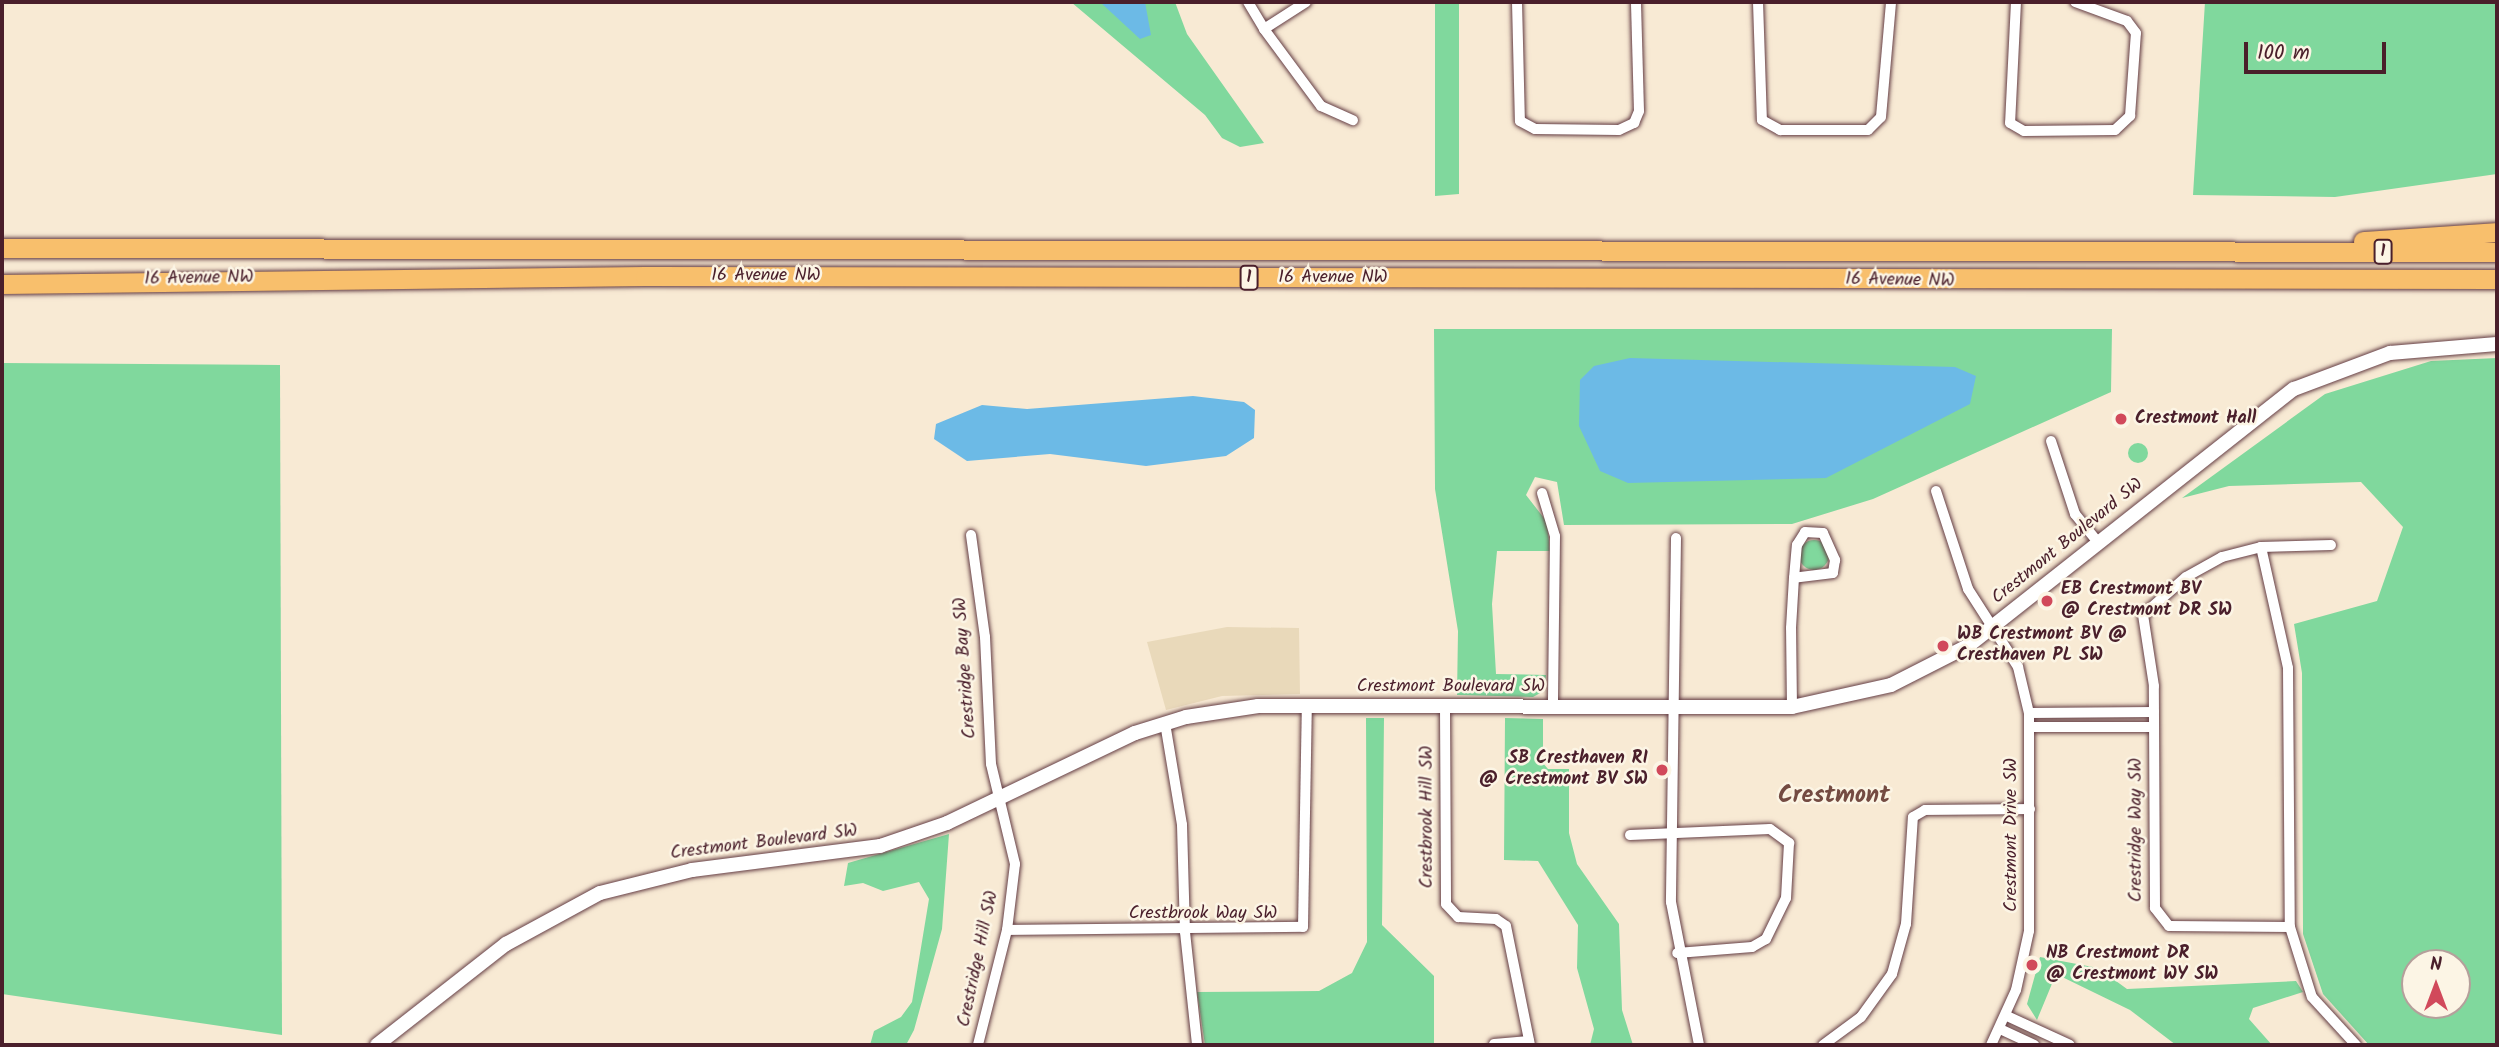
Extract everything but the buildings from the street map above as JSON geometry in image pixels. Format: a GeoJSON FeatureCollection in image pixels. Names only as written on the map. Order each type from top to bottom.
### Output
{"type":"FeatureCollection","features":[{"type":"Feature","properties":{"kind":"highway"},"geometry":{"type":"LineString","coordinates":[[2268,251],[2497,232]]}},
{"type":"Feature","properties":{"kind":"highway","name":"16 Avenue NW"},"geometry":{"type":"LineString","coordinates":[[2,248],[2497,252]]}},
{"type":"Feature","properties":{"kind":"highway","name":"16 Avenue NW"},"geometry":{"type":"LineString","coordinates":[[2,284],[645,276],[2497,279]]}},
{"type":"Feature","properties":{"kind":"street"},"geometry":{"type":"LineString","coordinates":[[1248,2],[1264,29],[1321,106],[1353,120]]}},
{"type":"Feature","properties":{"kind":"street"},"geometry":{"type":"LineString","coordinates":[[1264,29],[1306,2]]}},
{"type":"Feature","properties":{"kind":"street"},"geometry":{"type":"LineString","coordinates":[[1517,2],[1520,121],[1535,129],[1619,130],[1634,123],[1639,111],[1636,2]]}},
{"type":"Feature","properties":{"kind":"street"},"geometry":{"type":"LineString","coordinates":[[1758,2],[1762,120],[1774,129],[1846,130],[1868,130],[1881,117],[1891,2]]}},
{"type":"Feature","properties":{"kind":"street"},"geometry":{"type":"LineString","coordinates":[[2016,2],[2010,123],[2024,131],[2115,130],[2130,116],[2136,33],[2127,21],[2075,2]]}},
{"type":"Feature","properties":{"kind":"street","name":"Crestmont Boulevard SW"},"geometry":{"type":"LineString","coordinates":[[377,1045],[506,943],[600,893],[692,870],[880,846],[999,798],[1165,723],[1229,709],[1307,706],[1791,707],[1910,678],[1992,628],[2098,542],[2308,382],[2389,353],[2497,344]]}},
{"type":"Feature","properties":{"kind":"street"},"geometry":{"type":"LineString","coordinates":[[2051,440],[2075,514],[2098,542]]}},
{"type":"Feature","properties":{"kind":"street","name":"Crestmont Drive SW"},"geometry":{"type":"LineString","coordinates":[[1936,491],[1959,566],[1992,628],[2018,667],[2029,713],[2029,931],[2007,1016],[1991,1045]]}},
{"type":"Feature","properties":{"kind":"street"},"geometry":{"type":"LineString","coordinates":[[1542,492],[1555,536],[1553,707]]}},
{"type":"Feature","properties":{"kind":"street"},"geometry":{"type":"LineString","coordinates":[[1791,707],[1794,578],[1800,537],[1820,531],[1828,538],[1833,573],[1794,578]]}},
{"type":"Feature","properties":{"kind":"street","name":"Crestridge Bay SW"},"geometry":{"type":"LineString","coordinates":[[971,535],[999,798]]}},
{"type":"Feature","properties":{"kind":"street"},"geometry":{"type":"LineString","coordinates":[[1676,538],[1670,707],[1670,830],[1677,953],[1699,1045]]}},
{"type":"Feature","properties":{"kind":"street"},"geometry":{"type":"LineString","coordinates":[[2331,545],[2260,547],[2288,668],[2290,927],[2312,997],[2356,1045]]}},
{"type":"Feature","properties":{"kind":"street","name":"Crestridge Way SW"},"geometry":{"type":"LineString","coordinates":[[2260,547],[2200,568],[2145,611],[2154,712],[2158,918],[2172,927],[2290,927]]}},
{"type":"Feature","properties":{"kind":"street","name":"Crestbrook Way SW"},"geometry":{"type":"LineString","coordinates":[[1007,930],[1185,932],[1303,927],[1307,706]]}},
{"type":"Feature","properties":{"kind":"street","name":"Crestbrook Hill SW"},"geometry":{"type":"LineString","coordinates":[[1445,707],[1446,904],[1458,917],[1496,919],[1506,926],[1530,1043]]}},
{"type":"Feature","properties":{"kind":"street"},"geometry":{"type":"LineString","coordinates":[[2029,713],[2154,712]]}},
{"type":"Feature","properties":{"kind":"street"},"geometry":{"type":"LineString","coordinates":[[1165,723],[1182,825],[1185,932],[1197,1045]]}},
{"type":"Feature","properties":{"kind":"street"},"geometry":{"type":"LineString","coordinates":[[2029,727],[2154,727]]}},
{"type":"Feature","properties":{"kind":"street","name":"Crestridge Hill SW"},"geometry":{"type":"LineString","coordinates":[[980,1045],[1007,930],[1014,864],[999,798]]}},
{"type":"Feature","properties":{"kind":"street"},"geometry":{"type":"LineString","coordinates":[[1823,1045],[1861,1017],[1892,974],[1906,924],[1913,817],[1925,810],[2030,809]]}},
{"type":"Feature","properties":{"kind":"street"},"geometry":{"type":"LineString","coordinates":[[1630,835],[1670,830],[1776,830],[1790,848],[1786,898],[1766,939],[1752,947],[1677,953]]}},
{"type":"Feature","properties":{"kind":"street"},"geometry":{"type":"LineString","coordinates":[[2007,1016],[2070,1045]]}},
{"type":"Feature","properties":{"kind":"street"},"geometry":{"type":"LineString","coordinates":[[2000,1029],[2034,1045]]}},
{"type":"Feature","properties":{"kind":"street"},"geometry":{"type":"LineString","coordinates":[[1494,1044],[1530,1043]]}},
{"type":"Feature","properties":{"kind":"shaded area"},"geometry":{"type":"Polygon","coordinates":[[[1227,627],[1299,628],[1300,694],[1222,696],[1166,710],[1147,642],[1227,627]]]}},
{"type":"Feature","properties":{"kind":"green space"},"geometry":{"type":"Polygon","coordinates":[[[1071,2],[1175,2],[1187,34],[1264,143],[1240,147],[1222,138],[1205,115],[1071,2]]]}},
{"type":"Feature","properties":{"kind":"green space"},"geometry":{"type":"Polygon","coordinates":[[[1435,2],[1459,2],[1459,194],[1435,196],[1435,2]]]}},
{"type":"Feature","properties":{"kind":"green space"},"geometry":{"type":"Polygon","coordinates":[[[2205,2],[2497,2],[2497,174],[2335,197],[2193,195],[2205,2]]]}},
{"type":"Feature","properties":{"kind":"green space"},"geometry":{"type":"Polygon","coordinates":[[[1434,329],[2112,329],[2111,392],[1873,499],[1792,524],[1564,525],[1557,482],[1535,477],[1526,495],[1547,522],[1550,551],[1497,551],[1492,604],[1496,674],[1546,675],[1544,691],[1533,697],[1457,695],[1458,631],[1435,489],[1434,329]]]}},
{"type":"Feature","properties":{"kind":"green space"},"geometry":{"type":"Polygon","coordinates":[[[2497,358],[2497,1045],[2369,1045],[2323,994],[2303,934],[2302,673],[2294,624],[2377,601],[2403,527],[2361,482],[2229,486],[2182,498],[2325,394],[2431,361],[2497,358]]]}},
{"type":"Feature","properties":{"kind":"green space"},"geometry":{"type":"Polygon","coordinates":[[[2,363],[280,365],[282,1035],[2,994],[2,363]]]}},
{"type":"Feature","properties":{"kind":"green space"},"geometry":{"type":"Polygon","coordinates":[[[2134,443],[2142,443],[2148,453],[2142,463],[2134,463],[2128,457],[2128,449],[2134,443]]]}},
{"type":"Feature","properties":{"kind":"green space"},"geometry":{"type":"Polygon","coordinates":[[[1814,540],[1825,544],[1829,555],[1825,566],[1814,570],[1803,566],[1799,555],[1803,544],[1814,540]]]}},
{"type":"Feature","properties":{"kind":"green space"},"geometry":{"type":"Polygon","coordinates":[[[1366,718],[1384,718],[1382,925],[1434,976],[1434,1045],[1205,1045],[1197,992],[1319,991],[1352,973],[1367,942],[1366,718]]]}},
{"type":"Feature","properties":{"kind":"green space"},"geometry":{"type":"Polygon","coordinates":[[[1505,718],[1543,719],[1543,763],[1548,769],[1569,769],[1569,833],[1577,864],[1619,924],[1622,1010],[1633,1045],[1590,1045],[1594,1029],[1577,968],[1578,925],[1538,861],[1504,860],[1505,718]]]}},
{"type":"Feature","properties":{"kind":"green space"},"geometry":{"type":"Polygon","coordinates":[[[949,834],[942,929],[914,1030],[906,1045],[870,1045],[874,1031],[901,1017],[912,1002],[929,899],[919,882],[883,891],[863,883],[844,886],[848,863],[949,834]]]}},
{"type":"Feature","properties":{"kind":"green space"},"geometry":{"type":"Polygon","coordinates":[[[2040,957],[2098,968],[2127,989],[2296,981],[2303,992],[2253,1008],[2249,1019],[2272,1045],[2176,1045],[2130,1010],[2056,974],[2037,1020],[2027,1004],[2040,957]]]}},
{"type":"Feature","properties":{"kind":"water"},"geometry":{"type":"Polygon","coordinates":[[[1100,2],[1145,2],[1151,35],[1140,39],[1100,2]]]}},
{"type":"Feature","properties":{"kind":"water"},"geometry":{"type":"Polygon","coordinates":[[[1630,358],[1955,367],[1976,376],[1970,404],[1826,478],[1628,483],[1600,471],[1579,426],[1580,380],[1594,366],[1630,358]]]}},
{"type":"Feature","properties":{"kind":"water"},"geometry":{"type":"Polygon","coordinates":[[[1193,396],[1244,402],[1255,410],[1254,438],[1226,456],[1146,466],[1050,454],[967,461],[934,439],[936,424],[982,405],[1027,409],[1193,396]]]}},
{"type":"Feature","properties":{"kind":"place","name":"Crestmont Hall"},"geometry":{"type":"Point","coordinates":[2121,419]}},
{"type":"Feature","properties":{"kind":"place","name":"EB Crestmont BV @ Crestmont DR SW"},"geometry":{"type":"Point","coordinates":[2047,601]}},
{"type":"Feature","properties":{"kind":"place","name":"WB Crestmont BV @ Cresthaven PL SW"},"geometry":{"type":"Point","coordinates":[1943,646]}},
{"type":"Feature","properties":{"kind":"place","name":"SB Cresthaven RI @ Crestmont BV SW"},"geometry":{"type":"Point","coordinates":[1662,770]}},
{"type":"Feature","properties":{"kind":"place","name":"NB Crestmont DR @ Crestmont WY SW"},"geometry":{"type":"Point","coordinates":[2032,965]}},
{"type":"Feature","properties":{"kind":"district","name":"Crestmont"},"geometry":{"type":"Point","coordinates":[1834,796]}}]}
